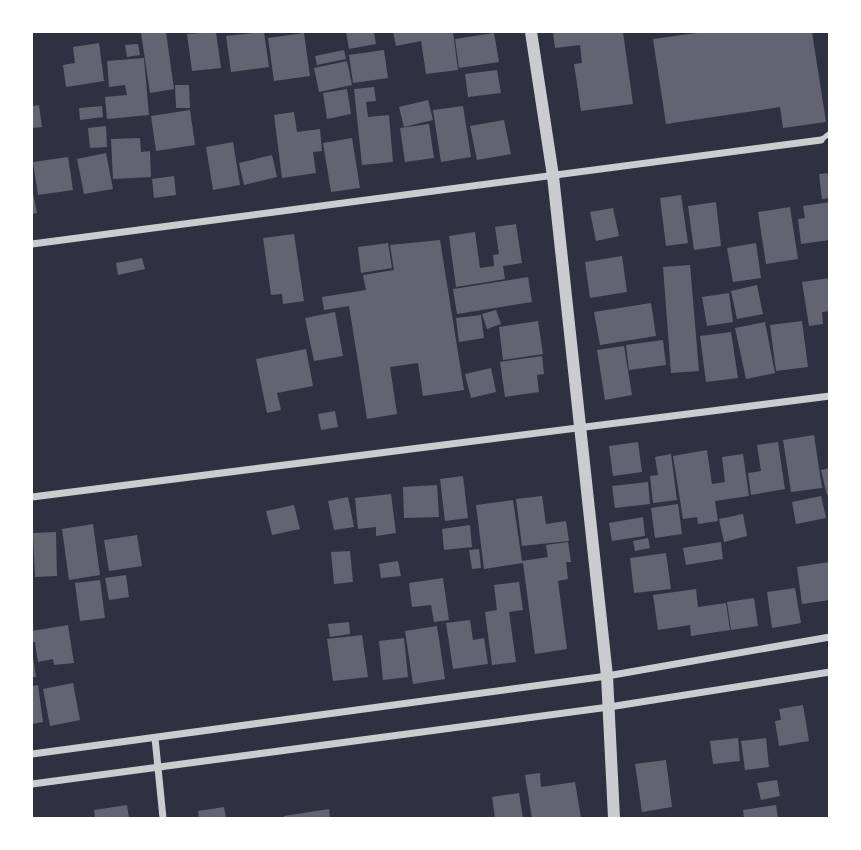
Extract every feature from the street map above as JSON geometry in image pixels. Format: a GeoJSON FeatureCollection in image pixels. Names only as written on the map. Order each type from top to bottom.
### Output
{"type":"FeatureCollection","features":[{"type":"Feature","properties":{"kind":"street"},"geometry":{"type":"LineString","coordinates":[[531,32],[553,176],[607,676],[614,818]]}},
{"type":"Feature","properties":{"kind":"street"},"geometry":{"type":"LineString","coordinates":[[32,244],[821,139]]}},
{"type":"Feature","properties":{"kind":"street"},"geometry":{"type":"LineString","coordinates":[[32,497],[830,396]]}},
{"type":"Feature","properties":{"kind":"street"},"geometry":{"type":"LineString","coordinates":[[32,754],[607,676],[830,637]]}},
{"type":"Feature","properties":{"kind":"street"},"geometry":{"type":"LineString","coordinates":[[32,784],[610,707],[830,672]]}},
{"type":"Feature","properties":{"kind":"street"},"geometry":{"type":"LineString","coordinates":[[155,738],[163,818]]}},
{"type":"Feature","properties":{"kind":"lane"},"geometry":{"type":"LineString","coordinates":[[821,139],[830,133]]}},
{"type":"Feature","properties":{"kind":"building"},"geometry":{"type":"Polygon","coordinates":[[[166,32],[174,89],[150,93],[141,33],[166,32]]]}},
{"type":"Feature","properties":{"kind":"building"},"geometry":{"type":"Polygon","coordinates":[[[216,32],[221,68],[192,71],[187,34],[216,32]]]}},
{"type":"Feature","properties":{"kind":"building"},"geometry":{"type":"Polygon","coordinates":[[[264,32],[269,67],[231,72],[226,36],[264,32]]]}},
{"type":"Feature","properties":{"kind":"building"},"geometry":{"type":"Polygon","coordinates":[[[346,32],[374,32],[376,44],[349,49],[346,32]]]}},
{"type":"Feature","properties":{"kind":"building"},"geometry":{"type":"Polygon","coordinates":[[[393,32],[453,32],[458,70],[426,74],[421,41],[396,46],[393,32]]]}},
{"type":"Feature","properties":{"kind":"building"},"geometry":{"type":"Polygon","coordinates":[[[553,32],[623,32],[633,104],[581,111],[574,64],[582,63],[580,45],[555,48],[553,32]]]}},
{"type":"Feature","properties":{"kind":"building"},"geometry":{"type":"Polygon","coordinates":[[[704,32],[812,32],[826,122],[783,128],[780,107],[666,124],[653,39],[704,32]]]}},
{"type":"Feature","properties":{"kind":"building"},"geometry":{"type":"Polygon","coordinates":[[[304,33],[310,76],[274,81],[268,38],[304,33]]]}},
{"type":"Feature","properties":{"kind":"building"},"geometry":{"type":"Polygon","coordinates":[[[494,33],[499,62],[459,68],[455,39],[494,33]]]}},
{"type":"Feature","properties":{"kind":"building"},"geometry":{"type":"Polygon","coordinates":[[[99,43],[104,81],[66,87],[63,65],[75,63],[73,47],[99,43]]]}},
{"type":"Feature","properties":{"kind":"building"},"geometry":{"type":"Polygon","coordinates":[[[138,44],[140,55],[127,57],[125,45],[138,44]]]}},
{"type":"Feature","properties":{"kind":"building"},"geometry":{"type":"Polygon","coordinates":[[[344,50],[346,59],[317,65],[315,56],[344,50]]]}},
{"type":"Feature","properties":{"kind":"building"},"geometry":{"type":"Polygon","coordinates":[[[384,50],[388,78],[353,83],[349,55],[384,50]]]}},
{"type":"Feature","properties":{"kind":"building"},"geometry":{"type":"Polygon","coordinates":[[[144,58],[149,115],[107,119],[105,97],[127,95],[125,85],[109,87],[107,61],[144,58]]]}},
{"type":"Feature","properties":{"kind":"building"},"geometry":{"type":"Polygon","coordinates":[[[347,61],[352,85],[319,92],[314,68],[347,61]]]}},
{"type":"Feature","properties":{"kind":"building"},"geometry":{"type":"Polygon","coordinates":[[[497,70],[501,93],[468,97],[465,74],[497,70]]]}},
{"type":"Feature","properties":{"kind":"building"},"geometry":{"type":"Polygon","coordinates":[[[175,85],[189,85],[190,108],[176,108],[175,85]]]}},
{"type":"Feature","properties":{"kind":"building"},"geometry":{"type":"Polygon","coordinates":[[[374,87],[376,101],[366,102],[368,117],[389,115],[393,162],[362,165],[354,89],[374,87]]]}},
{"type":"Feature","properties":{"kind":"building"},"geometry":{"type":"Polygon","coordinates":[[[347,89],[351,114],[327,119],[323,93],[347,89]]]}},
{"type":"Feature","properties":{"kind":"building"},"geometry":{"type":"Polygon","coordinates":[[[428,100],[433,120],[404,127],[399,107],[428,100]]]}},
{"type":"Feature","properties":{"kind":"building"},"geometry":{"type":"Polygon","coordinates":[[[39,105],[42,127],[32,128],[32,106],[39,105]]]}},
{"type":"Feature","properties":{"kind":"building"},"geometry":{"type":"Polygon","coordinates":[[[102,106],[103,117],[80,120],[79,108],[102,106]]]}},
{"type":"Feature","properties":{"kind":"building"},"geometry":{"type":"Polygon","coordinates":[[[463,106],[471,157],[441,162],[433,110],[463,106]]]}},
{"type":"Feature","properties":{"kind":"building"},"geometry":{"type":"Polygon","coordinates":[[[190,110],[195,145],[156,151],[151,116],[190,110]]]}},
{"type":"Feature","properties":{"kind":"building"},"geometry":{"type":"Polygon","coordinates":[[[294,112],[297,132],[320,129],[322,151],[313,152],[316,173],[282,178],[274,115],[294,112]]]}},
{"type":"Feature","properties":{"kind":"building"},"geometry":{"type":"Polygon","coordinates":[[[504,120],[511,154],[477,160],[470,126],[504,120]]]}},
{"type":"Feature","properties":{"kind":"building"},"geometry":{"type":"Polygon","coordinates":[[[429,124],[434,158],[405,162],[400,128],[429,124]]]}},
{"type":"Feature","properties":{"kind":"building"},"geometry":{"type":"Polygon","coordinates":[[[106,126],[107,147],[90,148],[88,128],[106,126]]]}},
{"type":"Feature","properties":{"kind":"building"},"geometry":{"type":"Polygon","coordinates":[[[140,138],[141,152],[150,151],[151,177],[113,179],[111,139],[140,138]]]}},
{"type":"Feature","properties":{"kind":"building"},"geometry":{"type":"Polygon","coordinates":[[[352,138],[360,188],[331,192],[323,143],[352,138]]]}},
{"type":"Feature","properties":{"kind":"building"},"geometry":{"type":"Polygon","coordinates":[[[233,142],[240,185],[213,190],[206,147],[233,142]]]}},
{"type":"Feature","properties":{"kind":"building"},"geometry":{"type":"Polygon","coordinates":[[[106,153],[113,189],[84,194],[77,159],[106,153]]]}},
{"type":"Feature","properties":{"kind":"building"},"geometry":{"type":"Polygon","coordinates":[[[272,155],[277,177],[244,185],[239,163],[272,155]]]}},
{"type":"Feature","properties":{"kind":"building"},"geometry":{"type":"Polygon","coordinates":[[[68,157],[73,190],[38,195],[33,162],[68,157]]]}},
{"type":"Feature","properties":{"kind":"building"},"geometry":{"type":"Polygon","coordinates":[[[830,173],[830,198],[822,199],[819,174],[830,173]]]}},
{"type":"Feature","properties":{"kind":"building"},"geometry":{"type":"Polygon","coordinates":[[[174,176],[176,195],[154,198],[152,179],[174,176]]]}},
{"type":"Feature","properties":{"kind":"building"},"geometry":{"type":"Polygon","coordinates":[[[32,188],[37,213],[32,214],[32,188]]]}},
{"type":"Feature","properties":{"kind":"building"},"geometry":{"type":"Polygon","coordinates":[[[681,195],[688,243],[666,246],[660,198],[681,195]]]}},
{"type":"Feature","properties":{"kind":"building"},"geometry":{"type":"Polygon","coordinates":[[[716,202],[721,246],[694,250],[688,206],[716,202]]]}},
{"type":"Feature","properties":{"kind":"building"},"geometry":{"type":"Polygon","coordinates":[[[830,202],[830,240],[801,244],[798,219],[805,218],[803,206],[830,202]]]}},
{"type":"Feature","properties":{"kind":"building"},"geometry":{"type":"Polygon","coordinates":[[[790,207],[798,259],[766,264],[758,212],[790,207]]]}},
{"type":"Feature","properties":{"kind":"building"},"geometry":{"type":"Polygon","coordinates":[[[613,208],[619,236],[596,241],[590,212],[613,208]]]}},
{"type":"Feature","properties":{"kind":"building"},"geometry":{"type":"Polygon","coordinates":[[[516,224],[522,263],[503,266],[505,279],[456,287],[449,236],[475,232],[480,268],[494,266],[493,255],[499,254],[495,227],[516,224]]]}},
{"type":"Feature","properties":{"kind":"building"},"geometry":{"type":"Polygon","coordinates":[[[294,234],[304,301],[283,304],[282,294],[271,295],[263,238],[294,234]]]}},
{"type":"Feature","properties":{"kind":"building"},"geometry":{"type":"Polygon","coordinates":[[[440,240],[464,390],[423,396],[418,363],[390,367],[397,414],[367,419],[349,306],[324,310],[322,297],[366,290],[363,275],[394,270],[390,245],[440,240]]]}},
{"type":"Feature","properties":{"kind":"building"},"geometry":{"type":"Polygon","coordinates":[[[388,243],[392,268],[361,273],[358,247],[388,243]]]}},
{"type":"Feature","properties":{"kind":"building"},"geometry":{"type":"Polygon","coordinates":[[[756,243],[761,278],[733,282],[727,248],[756,243]]]}},
{"type":"Feature","properties":{"kind":"building"},"geometry":{"type":"Polygon","coordinates":[[[622,256],[627,292],[590,298],[585,262],[622,256]]]}},
{"type":"Feature","properties":{"kind":"building"},"geometry":{"type":"Polygon","coordinates":[[[142,258],[145,269],[118,275],[116,263],[142,258]]]}},
{"type":"Feature","properties":{"kind":"building"},"geometry":{"type":"Polygon","coordinates":[[[690,265],[699,371],[671,373],[663,267],[690,265]]]}},
{"type":"Feature","properties":{"kind":"building"},"geometry":{"type":"Polygon","coordinates":[[[528,277],[532,302],[457,314],[453,289],[528,277]]]}},
{"type":"Feature","properties":{"kind":"building"},"geometry":{"type":"Polygon","coordinates":[[[830,278],[830,311],[822,312],[823,324],[809,326],[802,282],[830,278]]]}},
{"type":"Feature","properties":{"kind":"building"},"geometry":{"type":"Polygon","coordinates":[[[757,285],[763,314],[737,319],[731,291],[757,285]]]}},
{"type":"Feature","properties":{"kind":"building"},"geometry":{"type":"Polygon","coordinates":[[[729,293],[733,322],[707,326],[702,297],[729,293]]]}},
{"type":"Feature","properties":{"kind":"building"},"geometry":{"type":"Polygon","coordinates":[[[651,303],[656,336],[600,345],[594,312],[651,303]]]}},
{"type":"Feature","properties":{"kind":"building"},"geometry":{"type":"Polygon","coordinates":[[[496,310],[501,324],[487,329],[482,314],[496,310]]]}},
{"type":"Feature","properties":{"kind":"building"},"geometry":{"type":"Polygon","coordinates":[[[335,312],[343,356],[314,361],[305,318],[335,312]]]}},
{"type":"Feature","properties":{"kind":"building"},"geometry":{"type":"Polygon","coordinates":[[[481,315],[484,338],[459,342],[456,318],[481,315]]]}},
{"type":"Feature","properties":{"kind":"building"},"geometry":{"type":"Polygon","coordinates":[[[538,321],[543,354],[503,360],[499,327],[538,321]]]}},
{"type":"Feature","properties":{"kind":"building"},"geometry":{"type":"Polygon","coordinates":[[[802,321],[808,367],[776,371],[770,325],[802,321]]]}},
{"type":"Feature","properties":{"kind":"building"},"geometry":{"type":"Polygon","coordinates":[[[765,322],[775,373],[746,379],[735,328],[765,322]]]}},
{"type":"Feature","properties":{"kind":"building"},"geometry":{"type":"Polygon","coordinates":[[[731,332],[738,378],[706,382],[700,336],[731,332]]]}},
{"type":"Feature","properties":{"kind":"building"},"geometry":{"type":"Polygon","coordinates":[[[663,340],[666,365],[629,370],[626,345],[663,340]]]}},
{"type":"Feature","properties":{"kind":"building"},"geometry":{"type":"Polygon","coordinates":[[[624,346],[632,395],[605,400],[597,350],[624,346]]]}},
{"type":"Feature","properties":{"kind":"building"},"geometry":{"type":"Polygon","coordinates":[[[306,349],[313,386],[277,393],[281,410],[267,413],[256,359],[306,349]]]}},
{"type":"Feature","properties":{"kind":"building"},"geometry":{"type":"Polygon","coordinates":[[[542,356],[544,374],[537,375],[539,392],[505,397],[500,362],[542,356]]]}},
{"type":"Feature","properties":{"kind":"building"},"geometry":{"type":"Polygon","coordinates":[[[491,368],[496,392],[471,398],[465,374],[491,368]]]}},
{"type":"Feature","properties":{"kind":"building"},"geometry":{"type":"Polygon","coordinates":[[[335,411],[338,427],[321,430],[318,414],[335,411]]]}},
{"type":"Feature","properties":{"kind":"building"},"geometry":{"type":"Polygon","coordinates":[[[814,435],[822,488],[791,492],[783,440],[814,435]]]}},
{"type":"Feature","properties":{"kind":"building"},"geometry":{"type":"Polygon","coordinates":[[[638,442],[642,472],[613,476],[609,446],[638,442]]]}},
{"type":"Feature","properties":{"kind":"building"},"geometry":{"type":"Polygon","coordinates":[[[778,442],[785,489],[751,495],[748,473],[761,471],[757,445],[778,442]]]}},
{"type":"Feature","properties":{"kind":"building"},"geometry":{"type":"Polygon","coordinates":[[[707,450],[712,484],[725,482],[722,457],[743,454],[749,496],[715,501],[718,521],[698,524],[697,517],[683,519],[673,456],[707,450]]]}},
{"type":"Feature","properties":{"kind":"building"},"geometry":{"type":"Polygon","coordinates":[[[671,454],[677,500],[653,503],[650,476],[658,475],[655,457],[671,454]]]}},
{"type":"Feature","properties":{"kind":"building"},"geometry":{"type":"Polygon","coordinates":[[[830,468],[830,495],[827,495],[821,470],[830,468]]]}},
{"type":"Feature","properties":{"kind":"building"},"geometry":{"type":"Polygon","coordinates":[[[463,476],[468,518],[445,521],[440,479],[463,476]]]}},
{"type":"Feature","properties":{"kind":"building"},"geometry":{"type":"Polygon","coordinates":[[[648,482],[650,504],[615,508],[612,486],[648,482]]]}},
{"type":"Feature","properties":{"kind":"building"},"geometry":{"type":"Polygon","coordinates":[[[437,485],[439,517],[404,518],[403,487],[437,485]]]}},
{"type":"Feature","properties":{"kind":"building"},"geometry":{"type":"Polygon","coordinates":[[[391,494],[396,533],[376,536],[376,527],[358,529],[355,498],[391,494]]]}},
{"type":"Feature","properties":{"kind":"building"},"geometry":{"type":"Polygon","coordinates":[[[542,496],[546,524],[566,521],[569,541],[522,546],[516,499],[542,496]]]}},
{"type":"Feature","properties":{"kind":"building"},"geometry":{"type":"Polygon","coordinates":[[[821,496],[826,518],[796,524],[792,502],[821,496]]]}},
{"type":"Feature","properties":{"kind":"building"},"geometry":{"type":"Polygon","coordinates":[[[348,497],[354,527],[334,530],[328,501],[348,497]]]}},
{"type":"Feature","properties":{"kind":"building"},"geometry":{"type":"Polygon","coordinates":[[[513,500],[522,561],[548,557],[546,545],[568,542],[571,562],[566,562],[568,579],[558,581],[567,649],[535,654],[523,563],[484,569],[476,505],[513,500]]]}},
{"type":"Feature","properties":{"kind":"building"},"geometry":{"type":"Polygon","coordinates":[[[678,504],[682,534],[655,538],[651,508],[678,504]]]}},
{"type":"Feature","properties":{"kind":"building"},"geometry":{"type":"Polygon","coordinates":[[[294,505],[300,529],[272,535],[266,511],[294,505]]]}},
{"type":"Feature","properties":{"kind":"building"},"geometry":{"type":"Polygon","coordinates":[[[743,514],[747,536],[724,542],[719,519],[743,514]]]}},
{"type":"Feature","properties":{"kind":"building"},"geometry":{"type":"Polygon","coordinates":[[[643,517],[645,536],[612,541],[609,523],[643,517]]]}},
{"type":"Feature","properties":{"kind":"building"},"geometry":{"type":"Polygon","coordinates":[[[93,524],[100,575],[69,580],[62,529],[93,524]]]}},
{"type":"Feature","properties":{"kind":"building"},"geometry":{"type":"Polygon","coordinates":[[[470,525],[472,547],[444,550],[442,529],[470,525]]]}},
{"type":"Feature","properties":{"kind":"building"},"geometry":{"type":"Polygon","coordinates":[[[56,532],[57,576],[35,577],[33,533],[56,532]]]}},
{"type":"Feature","properties":{"kind":"building"},"geometry":{"type":"Polygon","coordinates":[[[137,535],[142,566],[109,571],[104,540],[137,535]]]}},
{"type":"Feature","properties":{"kind":"building"},"geometry":{"type":"Polygon","coordinates":[[[648,538],[650,548],[635,551],[633,541],[648,538]]]}},
{"type":"Feature","properties":{"kind":"building"},"geometry":{"type":"Polygon","coordinates":[[[721,542],[723,559],[686,565],[683,548],[721,542]]]}},
{"type":"Feature","properties":{"kind":"building"},"geometry":{"type":"Polygon","coordinates":[[[479,549],[481,568],[472,569],[469,550],[479,549]]]}},
{"type":"Feature","properties":{"kind":"building"},"geometry":{"type":"Polygon","coordinates":[[[350,551],[353,582],[334,584],[331,552],[350,551]]]}},
{"type":"Feature","properties":{"kind":"building"},"geometry":{"type":"Polygon","coordinates":[[[666,553],[671,589],[634,593],[630,558],[666,553]]]}},
{"type":"Feature","properties":{"kind":"building"},"geometry":{"type":"Polygon","coordinates":[[[398,561],[401,576],[381,578],[379,564],[398,561]]]}},
{"type":"Feature","properties":{"kind":"building"},"geometry":{"type":"Polygon","coordinates":[[[829,562],[830,600],[802,604],[797,567],[829,562]]]}},
{"type":"Feature","properties":{"kind":"building"},"geometry":{"type":"Polygon","coordinates":[[[126,575],[129,597],[109,600],[105,578],[126,575]]]}},
{"type":"Feature","properties":{"kind":"building"},"geometry":{"type":"Polygon","coordinates":[[[443,578],[449,620],[434,622],[431,605],[412,607],[409,583],[443,578]]]}},
{"type":"Feature","properties":{"kind":"building"},"geometry":{"type":"Polygon","coordinates":[[[100,580],[105,618],[80,621],[75,583],[100,580]]]}},
{"type":"Feature","properties":{"kind":"building"},"geometry":{"type":"Polygon","coordinates":[[[519,582],[523,610],[509,612],[516,662],[492,665],[485,612],[497,610],[494,585],[519,582]]]}},
{"type":"Feature","properties":{"kind":"building"},"geometry":{"type":"Polygon","coordinates":[[[795,588],[801,623],[772,628],[767,592],[795,588]]]}},
{"type":"Feature","properties":{"kind":"building"},"geometry":{"type":"Polygon","coordinates":[[[696,589],[698,607],[726,603],[730,630],[691,636],[690,625],[658,630],[653,595],[696,589]]]}},
{"type":"Feature","properties":{"kind":"building"},"geometry":{"type":"Polygon","coordinates":[[[754,598],[758,626],[731,630],[727,602],[754,598]]]}},
{"type":"Feature","properties":{"kind":"building"},"geometry":{"type":"Polygon","coordinates":[[[470,620],[473,640],[484,638],[488,664],[453,669],[446,623],[470,620]]]}},
{"type":"Feature","properties":{"kind":"building"},"geometry":{"type":"Polygon","coordinates":[[[349,622],[350,634],[330,637],[328,624],[349,622]]]}},
{"type":"Feature","properties":{"kind":"building"},"geometry":{"type":"Polygon","coordinates":[[[68,625],[74,663],[54,665],[53,659],[38,662],[32,631],[68,625]]]}},
{"type":"Feature","properties":{"kind":"building"},"geometry":{"type":"Polygon","coordinates":[[[437,626],[445,679],[413,684],[405,631],[437,626]]]}},
{"type":"Feature","properties":{"kind":"building"},"geometry":{"type":"Polygon","coordinates":[[[362,635],[368,677],[333,681],[327,639],[362,635]]]}},
{"type":"Feature","properties":{"kind":"building"},"geometry":{"type":"Polygon","coordinates":[[[404,638],[408,677],[383,680],[379,641],[404,638]]]}},
{"type":"Feature","properties":{"kind":"building"},"geometry":{"type":"Polygon","coordinates":[[[32,650],[36,677],[32,677],[32,650]]]}},
{"type":"Feature","properties":{"kind":"building"},"geometry":{"type":"Polygon","coordinates":[[[73,683],[80,720],[50,726],[43,689],[73,683]]]}},
{"type":"Feature","properties":{"kind":"building"},"geometry":{"type":"Polygon","coordinates":[[[38,685],[43,722],[32,724],[32,686],[38,685]]]}},
{"type":"Feature","properties":{"kind":"building"},"geometry":{"type":"Polygon","coordinates":[[[803,705],[809,741],[779,746],[775,721],[781,720],[779,709],[803,705]]]}},
{"type":"Feature","properties":{"kind":"building"},"geometry":{"type":"Polygon","coordinates":[[[738,738],[740,761],[713,764],[710,741],[738,738]]]}},
{"type":"Feature","properties":{"kind":"building"},"geometry":{"type":"Polygon","coordinates":[[[766,738],[769,767],[745,770],[741,741],[766,738]]]}},
{"type":"Feature","properties":{"kind":"building"},"geometry":{"type":"Polygon","coordinates":[[[666,760],[672,807],[642,812],[635,764],[666,760]]]}},
{"type":"Feature","properties":{"kind":"building"},"geometry":{"type":"Polygon","coordinates":[[[540,773],[541,787],[575,782],[581,818],[532,818],[525,775],[540,773]]]}},
{"type":"Feature","properties":{"kind":"building"},"geometry":{"type":"Polygon","coordinates":[[[777,780],[780,796],[761,800],[757,783],[777,780]]]}},
{"type":"Feature","properties":{"kind":"building"},"geometry":{"type":"Polygon","coordinates":[[[519,793],[523,818],[495,818],[492,797],[519,793]]]}},
{"type":"Feature","properties":{"kind":"building"},"geometry":{"type":"Polygon","coordinates":[[[127,805],[129,818],[95,818],[94,810],[127,805]]]}},
{"type":"Feature","properties":{"kind":"building"},"geometry":{"type":"Polygon","coordinates":[[[776,805],[778,818],[744,818],[743,810],[776,805]]]}},
{"type":"Feature","properties":{"kind":"building"},"geometry":{"type":"Polygon","coordinates":[[[224,807],[226,818],[199,818],[198,811],[224,807]]]}},
{"type":"Feature","properties":{"kind":"building"},"geometry":{"type":"Polygon","coordinates":[[[329,809],[330,818],[284,818],[284,816],[329,809]]]}}]}
